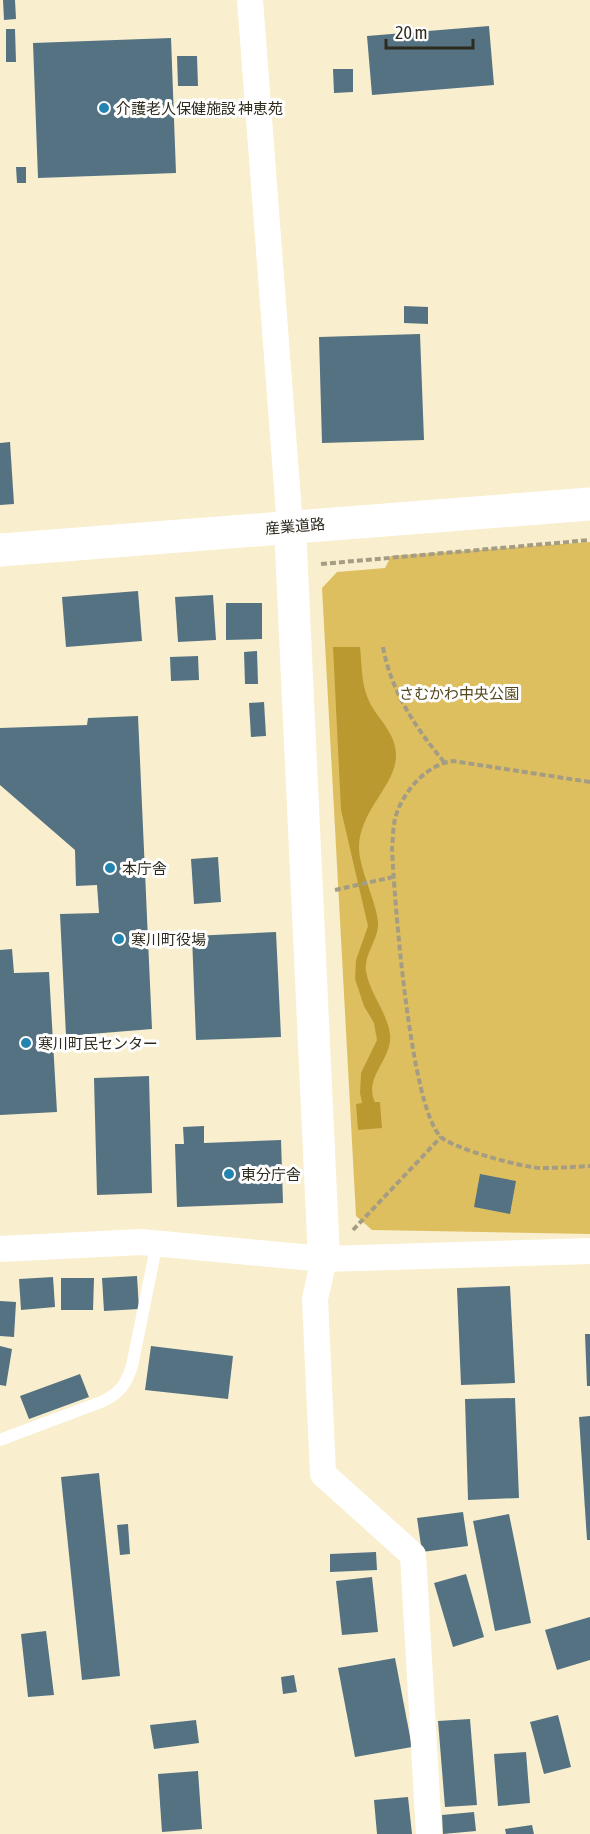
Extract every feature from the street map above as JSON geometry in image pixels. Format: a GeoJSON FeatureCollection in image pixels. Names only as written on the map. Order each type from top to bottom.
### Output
{"type":"FeatureCollection","features":[{"type":"Feature","properties":{"kind":"main road","name":"産業道路"},"geometry":{"type":"LineString","coordinates":[[0,550],[590,504]]}},
{"type":"Feature","properties":{"kind":"street"},"geometry":{"type":"LineString","coordinates":[[250,0],[290,527],[324,1259],[315,1299],[323,1474],[413,1555],[429,1834]]}},
{"type":"Feature","properties":{"kind":"street"},"geometry":{"type":"LineString","coordinates":[[0,1249],[157,1243],[324,1259],[590,1251]]}},
{"type":"Feature","properties":{"kind":"lane"},"geometry":{"type":"LineString","coordinates":[[0,1440],[101,1402],[116,1395],[126,1383],[132,1366],[157,1243]]}},
{"type":"Feature","properties":{"kind":"path"},"geometry":{"type":"LineString","coordinates":[[311,564],[590,540]]}},
{"type":"Feature","properties":{"kind":"path"},"geometry":{"type":"LineString","coordinates":[[383,647],[387,668],[396,689],[420,733],[445,762]]}},
{"type":"Feature","properties":{"kind":"path"},"geometry":{"type":"LineString","coordinates":[[590,782],[445,762],[434,766],[411,789],[395,818],[393,877],[413,1060],[426,1105],[441,1137],[465,1149],[538,1168],[590,1166]]}},
{"type":"Feature","properties":{"kind":"path"},"geometry":{"type":"LineString","coordinates":[[308,893],[340,890],[393,877]]}},
{"type":"Feature","properties":{"kind":"path"},"geometry":{"type":"LineString","coordinates":[[353,1230],[441,1137]]}},
{"type":"Feature","properties":{"kind":"green space","name":"さむかわ中央公園"},"geometry":{"type":"Polygon","coordinates":[[[590,542],[590,1234],[372,1230],[356,1216],[322,588],[337,572],[385,568],[391,556],[590,542]]]}},
{"type":"Feature","properties":{"kind":"shaded area"},"geometry":{"type":"Polygon","coordinates":[[[333,647],[360,647],[366,695],[390,734],[396,757],[390,778],[365,822],[359,848],[362,867],[378,919],[377,933],[367,960],[366,971],[386,1018],[390,1043],[375,1076],[372,1093],[375,1102],[380,1102],[382,1128],[358,1130],[356,1104],[362,1103],[361,1073],[377,1040],[374,1023],[364,1006],[355,979],[356,960],[368,926],[341,810],[333,647]]]}},
{"type":"Feature","properties":{"kind":"building"},"geometry":{"type":"Polygon","coordinates":[[[3,0],[15,0],[16,19],[4,20],[3,0]]]}},
{"type":"Feature","properties":{"kind":"building"},"geometry":{"type":"Polygon","coordinates":[[[489,26],[494,85],[372,95],[367,36],[489,26]]]}},
{"type":"Feature","properties":{"kind":"building"},"geometry":{"type":"Polygon","coordinates":[[[6,29],[15,29],[16,62],[6,62],[6,29]]]}},
{"type":"Feature","properties":{"kind":"building","name":"介護老人保健施設 神恵苑"},"geometry":{"type":"Polygon","coordinates":[[[171,38],[176,173],[38,178],[33,43],[171,38]]]}},
{"type":"Feature","properties":{"kind":"building"},"geometry":{"type":"Polygon","coordinates":[[[177,56],[197,56],[198,86],[178,86],[177,56]]]}},
{"type":"Feature","properties":{"kind":"building"},"geometry":{"type":"Polygon","coordinates":[[[333,69],[353,69],[353,92],[334,93],[333,69]]]}},
{"type":"Feature","properties":{"kind":"building"},"geometry":{"type":"Polygon","coordinates":[[[16,167],[26,167],[26,183],[17,183],[16,167]]]}},
{"type":"Feature","properties":{"kind":"building"},"geometry":{"type":"Polygon","coordinates":[[[404,306],[428,307],[428,324],[404,323],[404,306]]]}},
{"type":"Feature","properties":{"kind":"building"},"geometry":{"type":"Polygon","coordinates":[[[420,334],[424,440],[322,443],[319,337],[420,334]]]}},
{"type":"Feature","properties":{"kind":"building"},"geometry":{"type":"Polygon","coordinates":[[[10,442],[14,504],[0,505],[0,443],[10,442]]]}},
{"type":"Feature","properties":{"kind":"building"},"geometry":{"type":"Polygon","coordinates":[[[138,591],[142,641],[66,647],[62,597],[138,591]]]}},
{"type":"Feature","properties":{"kind":"building"},"geometry":{"type":"Polygon","coordinates":[[[213,595],[216,640],[178,642],[175,597],[213,595]]]}},
{"type":"Feature","properties":{"kind":"building"},"geometry":{"type":"Polygon","coordinates":[[[226,603],[262,603],[262,639],[226,640],[226,603]]]}},
{"type":"Feature","properties":{"kind":"building"},"geometry":{"type":"Polygon","coordinates":[[[257,651],[258,684],[245,684],[244,652],[257,651]]]}},
{"type":"Feature","properties":{"kind":"building"},"geometry":{"type":"Polygon","coordinates":[[[198,656],[199,680],[171,681],[170,657],[198,656]]]}},
{"type":"Feature","properties":{"kind":"building"},"geometry":{"type":"Polygon","coordinates":[[[264,702],[266,736],[251,737],[249,703],[264,702]]]}},
{"type":"Feature","properties":{"kind":"building","name":"本庁舎"},"geometry":{"type":"Polygon","coordinates":[[[138,716],[152,1029],[66,1036],[60,914],[99,913],[97,885],[76,886],[75,850],[0,785],[0,728],[87,725],[88,718],[138,716]]]}},
{"type":"Feature","properties":{"kind":"building"},"geometry":{"type":"Polygon","coordinates":[[[218,857],[221,902],[194,904],[191,859],[218,857]]]}},
{"type":"Feature","properties":{"kind":"building"},"geometry":{"type":"Polygon","coordinates":[[[276,932],[281,1037],[196,1040],[192,936],[276,932]]]}},
{"type":"Feature","properties":{"kind":"building","name":"寒川町民センター"},"geometry":{"type":"Polygon","coordinates":[[[12,949],[14,973],[49,972],[57,1112],[0,1115],[0,950],[12,949]]]}},
{"type":"Feature","properties":{"kind":"building"},"geometry":{"type":"Polygon","coordinates":[[[149,1076],[152,1193],[97,1195],[94,1078],[149,1076]]]}},
{"type":"Feature","properties":{"kind":"building","name":"東分庁舎"},"geometry":{"type":"Polygon","coordinates":[[[204,1126],[204,1143],[281,1140],[283,1203],[177,1207],[175,1144],[184,1144],[183,1127],[204,1126]]]}},
{"type":"Feature","properties":{"kind":"building"},"geometry":{"type":"Polygon","coordinates":[[[480,1174],[516,1181],[510,1214],[474,1207],[480,1174]]]}},
{"type":"Feature","properties":{"kind":"building"},"geometry":{"type":"Polygon","coordinates":[[[137,1276],[139,1309],[104,1311],[102,1278],[137,1276]]]}},
{"type":"Feature","properties":{"kind":"building"},"geometry":{"type":"Polygon","coordinates":[[[53,1277],[55,1307],[21,1310],[19,1279],[53,1277]]]}},
{"type":"Feature","properties":{"kind":"building"},"geometry":{"type":"Polygon","coordinates":[[[61,1278],[94,1278],[93,1310],[61,1310],[61,1278]]]}},
{"type":"Feature","properties":{"kind":"building"},"geometry":{"type":"Polygon","coordinates":[[[510,1286],[515,1383],[461,1385],[457,1288],[510,1286]]]}},
{"type":"Feature","properties":{"kind":"building"},"geometry":{"type":"Polygon","coordinates":[[[0,1301],[16,1302],[14,1337],[0,1336],[0,1301]]]}},
{"type":"Feature","properties":{"kind":"building"},"geometry":{"type":"Polygon","coordinates":[[[585,1334],[590,1334],[590,1386],[587,1386],[585,1334]]]}},
{"type":"Feature","properties":{"kind":"building"},"geometry":{"type":"Polygon","coordinates":[[[0,1346],[12,1349],[6,1386],[0,1385],[0,1346]]]}},
{"type":"Feature","properties":{"kind":"building"},"geometry":{"type":"Polygon","coordinates":[[[151,1346],[233,1356],[228,1399],[145,1390],[151,1346]]]}},
{"type":"Feature","properties":{"kind":"building"},"geometry":{"type":"Polygon","coordinates":[[[80,1374],[89,1397],[29,1419],[20,1396],[80,1374]]]}},
{"type":"Feature","properties":{"kind":"building"},"geometry":{"type":"Polygon","coordinates":[[[515,1398],[519,1498],[468,1500],[465,1399],[515,1398]]]}},
{"type":"Feature","properties":{"kind":"building"},"geometry":{"type":"Polygon","coordinates":[[[590,1416],[590,1540],[587,1540],[579,1417],[590,1416]]]}},
{"type":"Feature","properties":{"kind":"building"},"geometry":{"type":"Polygon","coordinates":[[[99,1473],[120,1676],[82,1680],[61,1477],[99,1473]]]}},
{"type":"Feature","properties":{"kind":"building"},"geometry":{"type":"Polygon","coordinates":[[[463,1512],[468,1546],[422,1552],[417,1518],[463,1512]]]}},
{"type":"Feature","properties":{"kind":"building"},"geometry":{"type":"Polygon","coordinates":[[[509,1514],[531,1623],[495,1631],[473,1521],[509,1514]]]}},
{"type":"Feature","properties":{"kind":"building"},"geometry":{"type":"Polygon","coordinates":[[[128,1524],[130,1554],[120,1555],[117,1525],[128,1524]]]}},
{"type":"Feature","properties":{"kind":"building"},"geometry":{"type":"Polygon","coordinates":[[[376,1552],[377,1570],[330,1572],[330,1554],[376,1552]]]}},
{"type":"Feature","properties":{"kind":"building"},"geometry":{"type":"Polygon","coordinates":[[[466,1574],[484,1637],[453,1647],[434,1583],[466,1574]]]}},
{"type":"Feature","properties":{"kind":"building"},"geometry":{"type":"Polygon","coordinates":[[[372,1577],[378,1632],[342,1635],[336,1581],[372,1577]]]}},
{"type":"Feature","properties":{"kind":"building"},"geometry":{"type":"Polygon","coordinates":[[[590,1617],[590,1660],[557,1670],[545,1630],[590,1617]]]}},
{"type":"Feature","properties":{"kind":"building"},"geometry":{"type":"Polygon","coordinates":[[[46,1631],[54,1695],[28,1697],[21,1634],[46,1631]]]}},
{"type":"Feature","properties":{"kind":"building"},"geometry":{"type":"Polygon","coordinates":[[[395,1658],[412,1747],[355,1757],[338,1668],[395,1658]]]}},
{"type":"Feature","properties":{"kind":"building"},"geometry":{"type":"Polygon","coordinates":[[[294,1675],[297,1692],[283,1694],[281,1677],[294,1675]]]}},
{"type":"Feature","properties":{"kind":"building"},"geometry":{"type":"Polygon","coordinates":[[[558,1715],[571,1767],[544,1774],[530,1722],[558,1715]]]}},
{"type":"Feature","properties":{"kind":"building"},"geometry":{"type":"Polygon","coordinates":[[[470,1719],[477,1805],[445,1807],[438,1721],[470,1719]]]}},
{"type":"Feature","properties":{"kind":"building"},"geometry":{"type":"Polygon","coordinates":[[[196,1720],[199,1743],[154,1749],[150,1725],[196,1720]]]}},
{"type":"Feature","properties":{"kind":"building"},"geometry":{"type":"Polygon","coordinates":[[[526,1752],[530,1803],[498,1806],[494,1754],[526,1752]]]}},
{"type":"Feature","properties":{"kind":"building"},"geometry":{"type":"Polygon","coordinates":[[[198,1771],[202,1829],[162,1832],[158,1774],[198,1771]]]}},
{"type":"Feature","properties":{"kind":"building"},"geometry":{"type":"Polygon","coordinates":[[[408,1797],[412,1834],[377,1834],[374,1800],[408,1797]]]}},
{"type":"Feature","properties":{"kind":"building"},"geometry":{"type":"Polygon","coordinates":[[[474,1812],[476,1831],[443,1834],[442,1815],[474,1812]]]}},
{"type":"Feature","properties":{"kind":"building"},"geometry":{"type":"Polygon","coordinates":[[[532,1825],[534,1834],[506,1834],[505,1829],[532,1825]]]}},
{"type":"Feature","properties":{"kind":"place","name":"介護老人保健施設 神恵苑"},"geometry":{"type":"Point","coordinates":[104,108]}},
{"type":"Feature","properties":{"kind":"place","name":"本庁舎"},"geometry":{"type":"Point","coordinates":[110,868]}},
{"type":"Feature","properties":{"kind":"place","name":"寒川町役場"},"geometry":{"type":"Point","coordinates":[119,939]}},
{"type":"Feature","properties":{"kind":"place","name":"寒川町民センター"},"geometry":{"type":"Point","coordinates":[26,1043]}},
{"type":"Feature","properties":{"kind":"place","name":"東分庁舎"},"geometry":{"type":"Point","coordinates":[229,1174]}}]}
